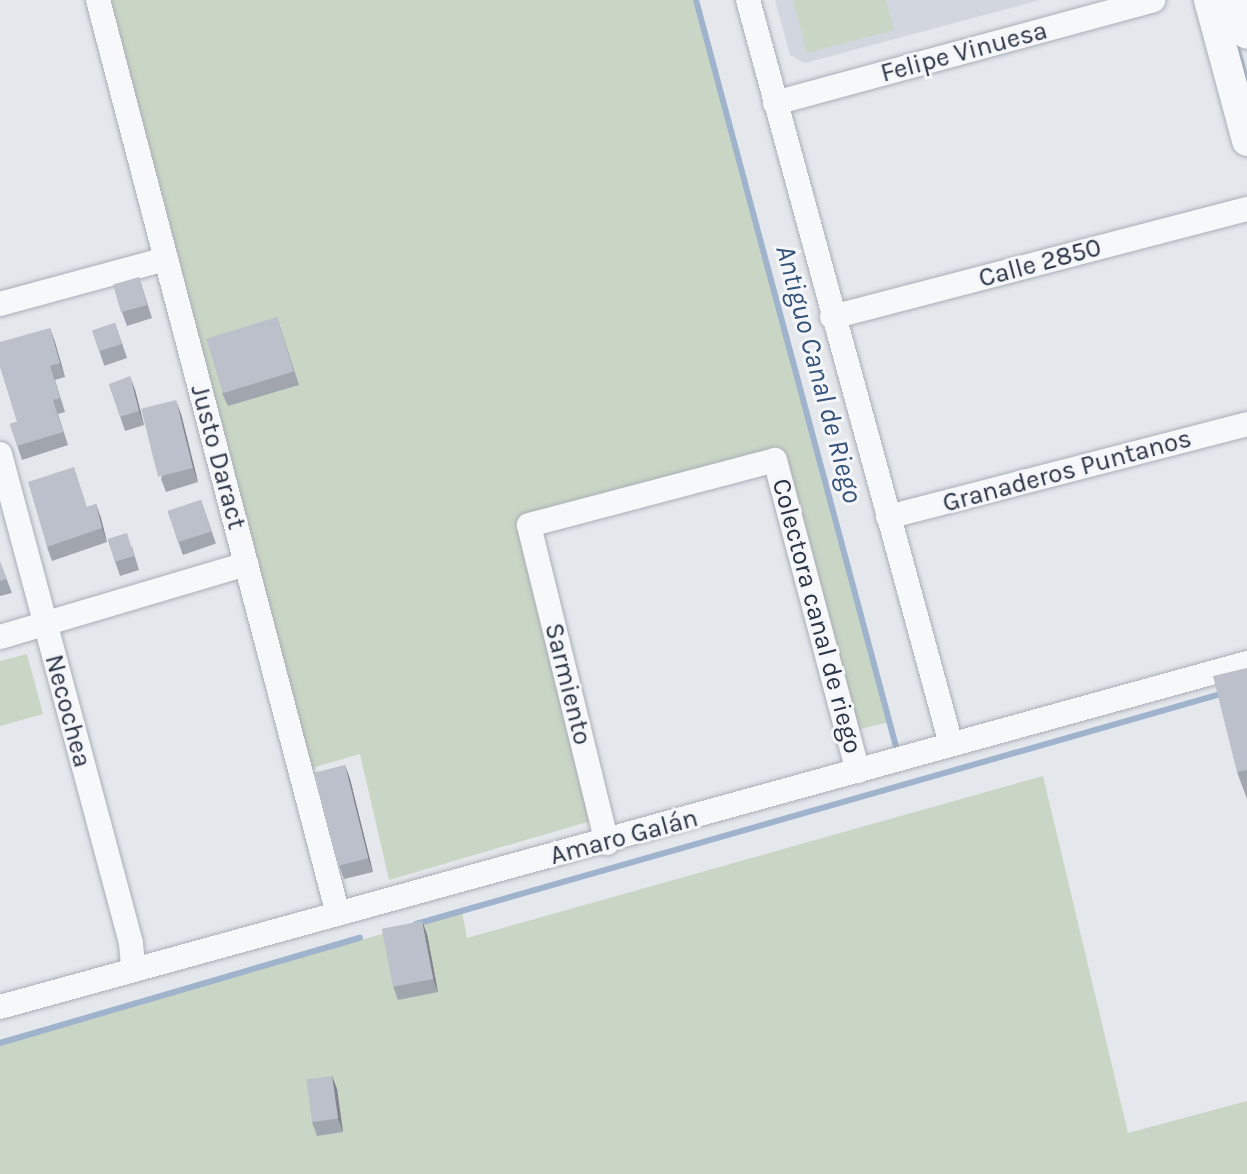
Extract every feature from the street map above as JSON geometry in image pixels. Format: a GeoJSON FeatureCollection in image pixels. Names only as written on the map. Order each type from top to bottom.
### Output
{"type":"FeatureCollection","features":[{"type":"Feature","properties":{"kind":"street","name":"Justo Daract"},"geometry":{"type":"LineString","coordinates":[[98,0],[338,914]]}},
{"type":"Feature","properties":{"kind":"street"},"geometry":{"type":"LineString","coordinates":[[748,0],[832,317],[951,744]]}},
{"type":"Feature","properties":{"kind":"street","name":"Felipe Vinuesa"},"geometry":{"type":"LineString","coordinates":[[775,103],[1153,0]]}},
{"type":"Feature","properties":{"kind":"street"},"geometry":{"type":"LineString","coordinates":[[1209,0],[1247,141]]}},
{"type":"Feature","properties":{"kind":"street"},"geometry":{"type":"LineString","coordinates":[[1238,0],[1247,34]]}},
{"type":"Feature","properties":{"kind":"street","name":"Calle 2850"},"geometry":{"type":"LineString","coordinates":[[832,317],[1247,209]]}},
{"type":"Feature","properties":{"kind":"street"},"geometry":{"type":"LineString","coordinates":[[0,304],[166,259]]}},
{"type":"Feature","properties":{"kind":"street","name":"Granaderos Puntanos"},"geometry":{"type":"LineString","coordinates":[[888,517],[1247,424]]}},
{"type":"Feature","properties":{"kind":"street","name":"Necochea"},"geometry":{"type":"LineString","coordinates":[[0,454],[131,943],[133,968]]}},
{"type":"Feature","properties":{"kind":"street","name":"Sarmiento"},"geometry":{"type":"LineString","coordinates":[[607,843],[529,525],[775,460]]}},
{"type":"Feature","properties":{"kind":"street","name":"Colectora canal de riego"},"geometry":{"type":"LineString","coordinates":[[775,460],[858,771]]}},
{"type":"Feature","properties":{"kind":"street"},"geometry":{"type":"LineString","coordinates":[[0,637],[246,564]]}},
{"type":"Feature","properties":{"kind":"street","name":"Amaro Galán"},"geometry":{"type":"LineString","coordinates":[[0,1007],[133,968],[607,843],[1247,663]]}},
{"type":"Feature","properties":{"kind":"shaded area"},"geometry":{"type":"Polygon","coordinates":[[[775,0],[1040,0],[805,63],[790,55],[775,0]]]}},
{"type":"Feature","properties":{"kind":"green space"},"geometry":{"type":"Polygon","coordinates":[[[111,0],[694,0],[889,722],[849,732],[775,460],[530,525],[601,818],[389,880],[360,754],[312,768],[111,0]]]}},
{"type":"Feature","properties":{"kind":"green space"},"geometry":{"type":"Polygon","coordinates":[[[793,0],[886,0],[894,30],[807,53],[793,0]]]}},
{"type":"Feature","properties":{"kind":"green space"},"geometry":{"type":"Polygon","coordinates":[[[27,654],[43,714],[0,726],[0,661],[27,654]]]}},
{"type":"Feature","properties":{"kind":"green space"},"geometry":{"type":"Polygon","coordinates":[[[1043,776],[1128,1133],[1247,1101],[1247,1174],[0,1174],[0,1043],[462,911],[467,938],[1043,776]]]}},
{"type":"Feature","properties":{"kind":"building"},"geometry":{"type":"Polygon","coordinates":[[[139,277],[147,305],[121,312],[113,284],[139,277]]]}},
{"type":"Feature","properties":{"kind":"building"},"geometry":{"type":"Polygon","coordinates":[[[277,317],[294,372],[223,393],[206,339],[277,317]]]}},
{"type":"Feature","properties":{"kind":"building"},"geometry":{"type":"Polygon","coordinates":[[[115,323],[122,344],[99,351],[92,330],[115,323]]]}},
{"type":"Feature","properties":{"kind":"building"},"geometry":{"type":"Polygon","coordinates":[[[50,328],[60,363],[50,366],[60,398],[53,400],[63,432],[17,446],[10,424],[17,422],[0,367],[0,342],[50,328]]]}},
{"type":"Feature","properties":{"kind":"building"},"geometry":{"type":"Polygon","coordinates":[[[130,376],[139,411],[120,417],[109,384],[130,376]]]}},
{"type":"Feature","properties":{"kind":"building"},"geometry":{"type":"Polygon","coordinates":[[[176,400],[193,468],[158,477],[141,409],[176,400]]]}},
{"type":"Feature","properties":{"kind":"building"},"geometry":{"type":"Polygon","coordinates":[[[74,467],[87,507],[96,504],[102,528],[47,547],[28,482],[74,467]]]}},
{"type":"Feature","properties":{"kind":"building"},"geometry":{"type":"Polygon","coordinates":[[[201,500],[211,531],[178,542],[168,511],[201,500]]]}},
{"type":"Feature","properties":{"kind":"building"},"geometry":{"type":"Polygon","coordinates":[[[127,533],[134,556],[115,562],[108,539],[127,533]]]}},
{"type":"Feature","properties":{"kind":"building"},"geometry":{"type":"Polygon","coordinates":[[[0,562],[7,579],[0,581],[0,562]]]}},
{"type":"Feature","properties":{"kind":"building"},"geometry":{"type":"Polygon","coordinates":[[[1247,668],[1247,770],[1237,772],[1213,676],[1247,668]]]}},
{"type":"Feature","properties":{"kind":"building"},"geometry":{"type":"Polygon","coordinates":[[[345,765],[368,858],[338,866],[315,772],[345,765]]]}},
{"type":"Feature","properties":{"kind":"building"},"geometry":{"type":"Polygon","coordinates":[[[422,921],[433,979],[393,987],[382,929],[422,921]]]}},
{"type":"Feature","properties":{"kind":"building"},"geometry":{"type":"Polygon","coordinates":[[[332,1076],[338,1119],[312,1122],[306,1080],[332,1076]]]}},
{"type":"Feature","properties":{"kind":"waterway","name":"Antiguo Canal de Riego"},"geometry":{"type":"LineString","coordinates":[[696,0],[898,754]]}},
{"type":"Feature","properties":{"kind":"waterway"},"geometry":{"type":"LineString","coordinates":[[1237,48],[1247,83]]}},
{"type":"Feature","properties":{"kind":"waterway"},"geometry":{"type":"LineString","coordinates":[[416,924],[1224,693]]}},
{"type":"Feature","properties":{"kind":"waterway"},"geometry":{"type":"LineString","coordinates":[[0,1043],[360,938]]}}]}
